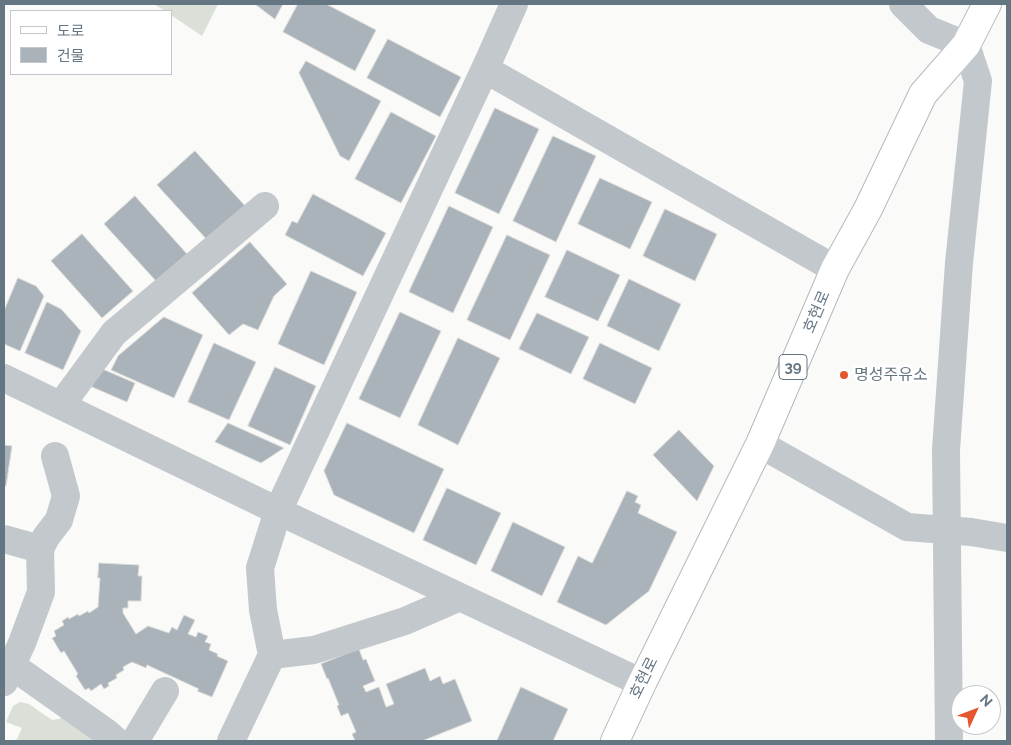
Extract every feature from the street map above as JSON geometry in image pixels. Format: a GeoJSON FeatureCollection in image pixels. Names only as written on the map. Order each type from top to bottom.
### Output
{"type":"FeatureCollection","features":[{"type":"Feature","properties":{"kind":"main road","name":"호현로"},"geometry":{"type":"LineString","coordinates":[[615,741],[760,444],[835,269],[868,209],[923,94],[966,45],[987,4]]}},
{"type":"Feature","properties":{"kind":"street"},"geometry":{"type":"LineString","coordinates":[[234,740],[272,655],[263,610],[260,568],[278,511],[514,4]]}},
{"type":"Feature","properties":{"kind":"street"},"geometry":{"type":"LineString","coordinates":[[903,4],[929,30],[966,45],[978,81],[958,273],[946,450],[949,741]]}},
{"type":"Feature","properties":{"kind":"street"},"geometry":{"type":"LineString","coordinates":[[485,69],[835,269]]}},
{"type":"Feature","properties":{"kind":"street"},"geometry":{"type":"LineString","coordinates":[[61,405],[114,333],[265,206]]}},
{"type":"Feature","properties":{"kind":"street"},"geometry":{"type":"LineString","coordinates":[[4,378],[278,511],[642,683]]}},
{"type":"Feature","properties":{"kind":"street"},"geometry":{"type":"LineString","coordinates":[[760,444],[907,527],[971,532],[1007,538]]}},
{"type":"Feature","properties":{"kind":"street"},"geometry":{"type":"LineString","coordinates":[[55,456],[66,496],[59,520],[46,537],[40,550],[41,592],[8,674],[107,733],[116,741]]}},
{"type":"Feature","properties":{"kind":"street"},"geometry":{"type":"LineString","coordinates":[[4,539],[40,550]]}},
{"type":"Feature","properties":{"kind":"street"},"geometry":{"type":"LineString","coordinates":[[272,655],[314,650],[405,621],[460,597]]}},
{"type":"Feature","properties":{"kind":"street"},"geometry":{"type":"LineString","coordinates":[[135,741],[165,691]]}},
{"type":"Feature","properties":{"kind":"shaded area"},"geometry":{"type":"Polygon","coordinates":[[[154,4],[218,4],[202,36],[172,16],[172,10],[163,10],[154,4]]]}},
{"type":"Feature","properties":{"kind":"shaded area"},"geometry":{"type":"Polygon","coordinates":[[[20,702],[29,704],[52,720],[63,717],[96,741],[16,741],[22,728],[6,722],[13,706],[20,702]]]}},
{"type":"Feature","properties":{"kind":"building"},"geometry":{"type":"Polygon","coordinates":[[[255,4],[283,4],[275,19],[255,4]]]}},
{"type":"Feature","properties":{"kind":"building"},"geometry":{"type":"Polygon","coordinates":[[[298,4],[326,4],[376,30],[355,71],[283,32],[298,4]]]}},
{"type":"Feature","properties":{"kind":"building"},"geometry":{"type":"Polygon","coordinates":[[[388,39],[461,77],[440,117],[367,78],[388,39]]]}},
{"type":"Feature","properties":{"kind":"building"},"geometry":{"type":"Polygon","coordinates":[[[306,61],[381,101],[349,161],[340,156],[299,73],[306,61]]]}},
{"type":"Feature","properties":{"kind":"building"},"geometry":{"type":"Polygon","coordinates":[[[495,108],[539,129],[499,214],[455,193],[495,108]]]}},
{"type":"Feature","properties":{"kind":"building"},"geometry":{"type":"Polygon","coordinates":[[[391,112],[436,136],[401,203],[355,179],[391,112]]]}},
{"type":"Feature","properties":{"kind":"building"},"geometry":{"type":"Polygon","coordinates":[[[553,136],[596,156],[556,242],[513,221],[553,136]]]}},
{"type":"Feature","properties":{"kind":"building"},"geometry":{"type":"Polygon","coordinates":[[[195,151],[247,208],[209,242],[157,185],[195,151]]]}},
{"type":"Feature","properties":{"kind":"building"},"geometry":{"type":"Polygon","coordinates":[[[600,178],[652,202],[630,249],[578,224],[600,178]]]}},
{"type":"Feature","properties":{"kind":"building"},"geometry":{"type":"Polygon","coordinates":[[[313,194],[386,233],[363,276],[285,235],[292,221],[297,223],[313,194]]]}},
{"type":"Feature","properties":{"kind":"building"},"geometry":{"type":"Polygon","coordinates":[[[135,196],[187,254],[156,281],[104,224],[135,196]]]}},
{"type":"Feature","properties":{"kind":"building"},"geometry":{"type":"Polygon","coordinates":[[[449,206],[493,227],[453,313],[409,292],[449,206]]]}},
{"type":"Feature","properties":{"kind":"building"},"geometry":{"type":"Polygon","coordinates":[[[665,209],[717,234],[695,281],[643,256],[665,209]]]}},
{"type":"Feature","properties":{"kind":"building"},"geometry":{"type":"Polygon","coordinates":[[[82,234],[133,291],[102,318],[51,261],[82,234]]]}},
{"type":"Feature","properties":{"kind":"building"},"geometry":{"type":"Polygon","coordinates":[[[507,235],[550,255],[510,340],[467,320],[507,235]]]}},
{"type":"Feature","properties":{"kind":"building"},"geometry":{"type":"Polygon","coordinates":[[[250,242],[287,284],[274,296],[258,330],[243,324],[229,335],[192,293],[250,242]]]}},
{"type":"Feature","properties":{"kind":"building"},"geometry":{"type":"Polygon","coordinates":[[[567,250],[620,275],[598,321],[545,297],[567,250]]]}},
{"type":"Feature","properties":{"kind":"building"},"geometry":{"type":"Polygon","coordinates":[[[311,271],[357,292],[324,365],[278,344],[311,271]]]}},
{"type":"Feature","properties":{"kind":"building"},"geometry":{"type":"Polygon","coordinates":[[[18,278],[36,286],[44,296],[20,351],[4,344],[4,311],[18,278]]]}},
{"type":"Feature","properties":{"kind":"building"},"geometry":{"type":"Polygon","coordinates":[[[629,279],[681,304],[659,351],[607,326],[629,279]]]}},
{"type":"Feature","properties":{"kind":"building"},"geometry":{"type":"Polygon","coordinates":[[[47,302],[61,309],[81,331],[63,370],[25,353],[47,302]]]}},
{"type":"Feature","properties":{"kind":"building"},"geometry":{"type":"Polygon","coordinates":[[[400,312],[441,331],[400,418],[359,399],[400,312]]]}},
{"type":"Feature","properties":{"kind":"building"},"geometry":{"type":"Polygon","coordinates":[[[537,313],[589,337],[571,374],[519,349],[537,313]]]}},
{"type":"Feature","properties":{"kind":"building"},"geometry":{"type":"Polygon","coordinates":[[[164,317],[203,335],[174,398],[111,370],[118,356],[164,317]]]}},
{"type":"Feature","properties":{"kind":"building"},"geometry":{"type":"Polygon","coordinates":[[[458,338],[500,358],[458,445],[418,425],[458,338]]]}},
{"type":"Feature","properties":{"kind":"building"},"geometry":{"type":"Polygon","coordinates":[[[214,343],[256,362],[229,420],[188,402],[214,343]]]}},
{"type":"Feature","properties":{"kind":"building"},"geometry":{"type":"Polygon","coordinates":[[[600,343],[652,368],[635,404],[583,379],[600,343]]]}},
{"type":"Feature","properties":{"kind":"building"},"geometry":{"type":"Polygon","coordinates":[[[275,367],[316,386],[290,445],[248,426],[275,367]]]}},
{"type":"Feature","properties":{"kind":"building"},"geometry":{"type":"Polygon","coordinates":[[[100,368],[135,383],[127,402],[92,387],[100,368]]]}},
{"type":"Feature","properties":{"kind":"building"},"geometry":{"type":"Polygon","coordinates":[[[228,423],[284,448],[261,463],[215,442],[228,423]]]}},
{"type":"Feature","properties":{"kind":"building"},"geometry":{"type":"Polygon","coordinates":[[[347,423],[444,469],[414,533],[334,495],[324,471],[347,423]]]}},
{"type":"Feature","properties":{"kind":"building"},"geometry":{"type":"Polygon","coordinates":[[[679,430],[714,466],[697,501],[653,455],[679,430]]]}},
{"type":"Feature","properties":{"kind":"building"},"geometry":{"type":"Polygon","coordinates":[[[4,445],[12,446],[6,486],[4,485],[4,445]]]}},
{"type":"Feature","properties":{"kind":"building"},"geometry":{"type":"Polygon","coordinates":[[[447,488],[501,513],[476,565],[423,540],[447,488]]]}},
{"type":"Feature","properties":{"kind":"building"},"geometry":{"type":"Polygon","coordinates":[[[627,491],[638,496],[635,502],[641,505],[638,513],[677,532],[649,591],[606,625],[557,602],[578,556],[592,563],[627,491]]]}},
{"type":"Feature","properties":{"kind":"building"},"geometry":{"type":"Polygon","coordinates":[[[513,522],[565,547],[542,596],[491,571],[513,522]]]}},
{"type":"Feature","properties":{"kind":"building"},"geometry":{"type":"Polygon","coordinates":[[[99,563],[139,565],[138,576],[142,576],[141,601],[128,601],[128,608],[123,608],[123,613],[136,634],[148,626],[169,633],[172,627],[177,630],[184,615],[195,620],[188,634],[196,637],[198,632],[208,636],[205,642],[211,644],[209,650],[228,661],[212,697],[147,665],[146,668],[132,662],[123,667],[124,670],[116,675],[117,678],[108,683],[109,686],[104,689],[101,684],[91,691],[89,688],[85,690],[64,651],[61,653],[52,638],[56,636],[54,631],[64,625],[62,621],[68,617],[69,619],[78,614],[79,616],[88,611],[89,613],[98,607],[99,563]]]}},
{"type":"Feature","properties":{"kind":"building"},"geometry":{"type":"Polygon","coordinates":[[[359,649],[363,660],[366,659],[375,681],[363,686],[366,692],[379,687],[386,707],[394,704],[386,684],[425,668],[430,681],[440,676],[443,684],[455,679],[472,721],[422,741],[355,741],[352,734],[356,732],[348,713],[341,716],[337,706],[339,705],[321,664],[359,649]]]}},
{"type":"Feature","properties":{"kind":"building"},"geometry":{"type":"Polygon","coordinates":[[[521,687],[568,709],[553,741],[497,741],[521,687]]]}},
{"type":"Feature","properties":{"kind":"place","name":"명성주유소"},"geometry":{"type":"Point","coordinates":[844,375]}}]}
